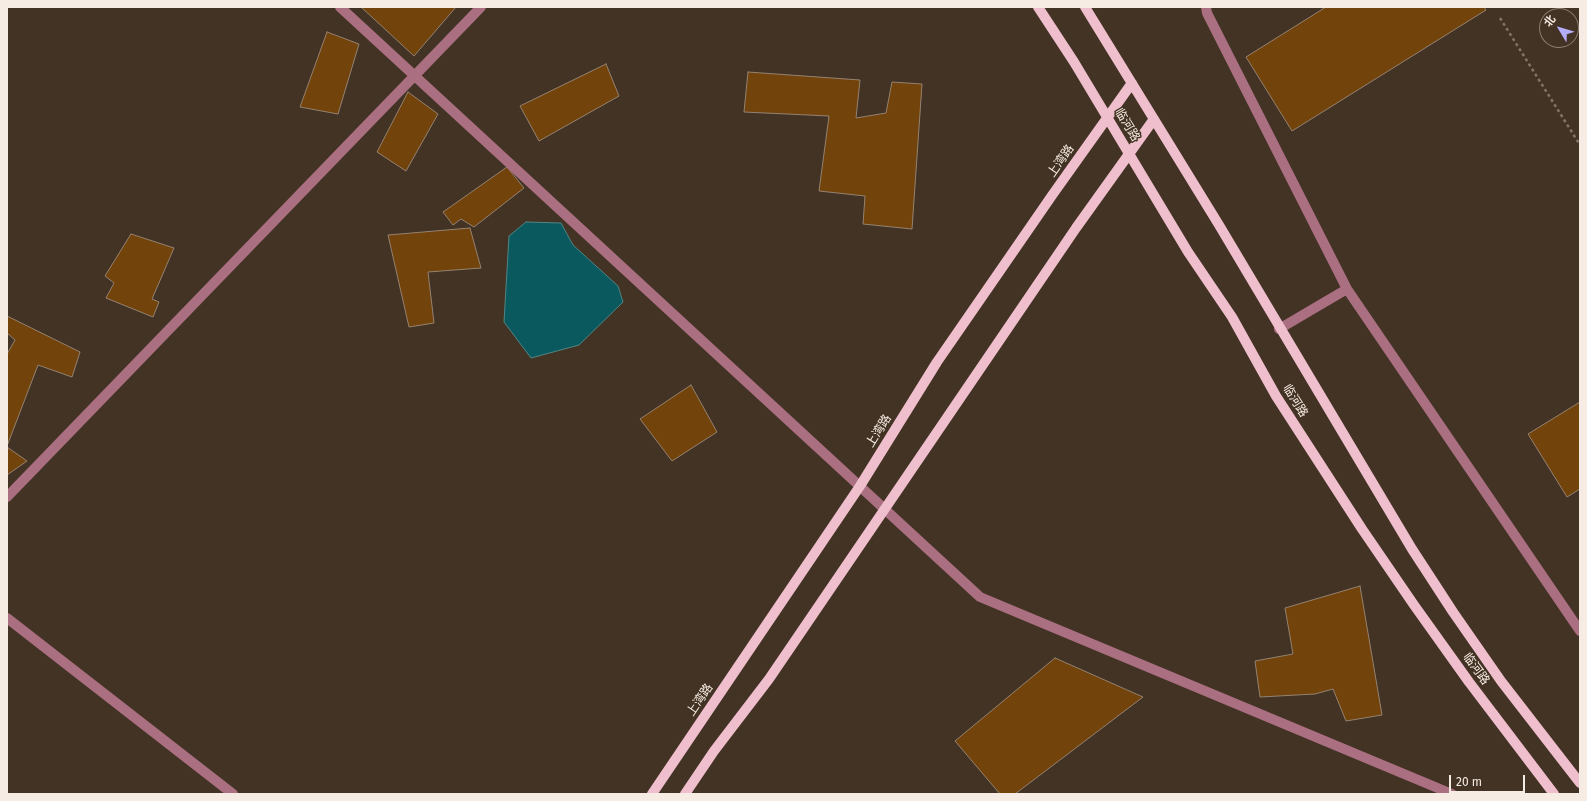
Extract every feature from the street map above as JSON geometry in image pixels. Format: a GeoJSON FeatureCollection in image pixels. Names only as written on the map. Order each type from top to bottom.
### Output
{"type":"FeatureCollection","features":[{"type":"Feature","properties":{"kind":"main road","name":"临河路"},"geometry":{"type":"LineString","coordinates":[[1038,7],[1074,62],[1188,252],[1232,317],[1276,396],[1362,528],[1414,605],[1465,676],[1554,794]]}},
{"type":"Feature","properties":{"kind":"main road","name":"临河路"},"geometry":{"type":"LineString","coordinates":[[1085,7],[1154,119],[1412,549],[1453,612],[1501,681],[1580,783]]}},
{"type":"Feature","properties":{"kind":"main road","name":"上湾路"},"geometry":{"type":"LineString","coordinates":[[652,794],[860,486],[937,362],[1132,83]]}},
{"type":"Feature","properties":{"kind":"main road"},"geometry":{"type":"LineString","coordinates":[[685,794],[714,751],[769,679],[1072,234],[1154,119]]}},
{"type":"Feature","properties":{"kind":"street"},"geometry":{"type":"LineString","coordinates":[[340,7],[980,597],[1452,794]]}},
{"type":"Feature","properties":{"kind":"street"},"geometry":{"type":"LineString","coordinates":[[7,497],[70,430],[482,7]]}},
{"type":"Feature","properties":{"kind":"street"},"geometry":{"type":"LineString","coordinates":[[1206,7],[1211,20],[1348,289],[1580,631]]}},
{"type":"Feature","properties":{"kind":"street"},"geometry":{"type":"LineString","coordinates":[[1279,329],[1348,289]]}},
{"type":"Feature","properties":{"kind":"street"},"geometry":{"type":"LineString","coordinates":[[7,618],[233,794]]}},
{"type":"Feature","properties":{"kind":"path"},"geometry":{"type":"LineString","coordinates":[[1500,18],[1580,145]]}},
{"type":"Feature","properties":{"kind":"water"},"geometry":{"type":"Polygon","coordinates":[[[526,222],[561,223],[573,245],[618,286],[623,302],[579,345],[531,358],[504,322],[509,236],[526,222]]]}},
{"type":"Feature","properties":{"kind":"building"},"geometry":{"type":"Polygon","coordinates":[[[361,7],[456,7],[414,56],[361,7]]]}},
{"type":"Feature","properties":{"kind":"building"},"geometry":{"type":"Polygon","coordinates":[[[1326,7],[1484,7],[1486,10],[1292,131],[1246,57],[1326,7]]]}},
{"type":"Feature","properties":{"kind":"building"},"geometry":{"type":"Polygon","coordinates":[[[327,32],[359,44],[338,114],[300,107],[327,32]]]}},
{"type":"Feature","properties":{"kind":"building"},"geometry":{"type":"Polygon","coordinates":[[[606,64],[619,96],[539,141],[520,106],[606,64]]]}},
{"type":"Feature","properties":{"kind":"building"},"geometry":{"type":"Polygon","coordinates":[[[748,72],[860,80],[856,118],[886,113],[892,82],[922,84],[912,229],[863,224],[865,196],[819,191],[829,116],[744,112],[748,72]]]}},
{"type":"Feature","properties":{"kind":"building"},"geometry":{"type":"Polygon","coordinates":[[[408,92],[438,114],[406,171],[377,152],[408,92]]]}},
{"type":"Feature","properties":{"kind":"building"},"geometry":{"type":"Polygon","coordinates":[[[507,167],[524,188],[474,227],[461,219],[453,225],[443,212],[507,167]]]}},
{"type":"Feature","properties":{"kind":"building"},"geometry":{"type":"Polygon","coordinates":[[[470,228],[481,268],[428,272],[434,323],[409,327],[388,235],[470,228]]]}},
{"type":"Feature","properties":{"kind":"building"},"geometry":{"type":"Polygon","coordinates":[[[131,234],[174,248],[152,299],[159,302],[153,317],[106,298],[114,283],[105,276],[131,234]]]}},
{"type":"Feature","properties":{"kind":"building"},"geometry":{"type":"Polygon","coordinates":[[[7,316],[80,352],[72,377],[38,365],[7,446],[7,354],[15,340],[7,333],[7,316]]]}},
{"type":"Feature","properties":{"kind":"building"},"geometry":{"type":"Polygon","coordinates":[[[691,385],[717,432],[672,461],[640,419],[691,385]]]}},
{"type":"Feature","properties":{"kind":"building"},"geometry":{"type":"Polygon","coordinates":[[[1580,402],[1580,489],[1567,497],[1528,434],[1580,402]]]}},
{"type":"Feature","properties":{"kind":"building"},"geometry":{"type":"Polygon","coordinates":[[[7,447],[27,461],[7,475],[7,447]]]}},
{"type":"Feature","properties":{"kind":"building"},"geometry":{"type":"Polygon","coordinates":[[[1360,586],[1382,715],[1346,721],[1333,689],[1315,694],[1260,697],[1255,661],[1293,654],[1285,608],[1360,586]]]}},
{"type":"Feature","properties":{"kind":"building"},"geometry":{"type":"Polygon","coordinates":[[[1055,658],[1143,697],[1015,794],[1000,794],[955,741],[1055,658]]]}}]}
